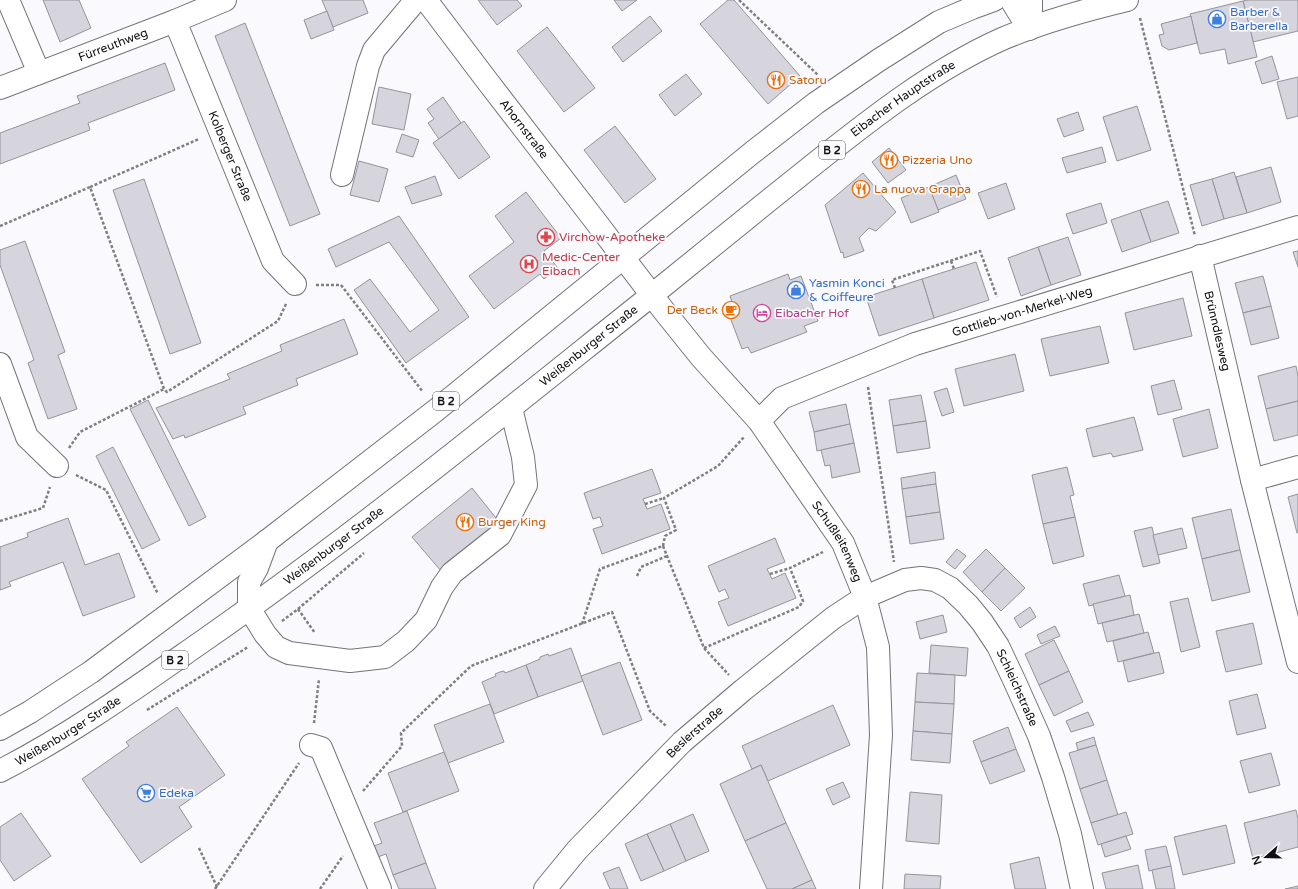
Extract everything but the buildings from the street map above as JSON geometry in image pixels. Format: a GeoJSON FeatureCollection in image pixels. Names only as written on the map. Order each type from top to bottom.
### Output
{"type":"FeatureCollection","features":[{"type":"Feature","properties":{"kind":"street"},"geometry":{"type":"LineString","coordinates":[[8,0],[40,72]]}},
{"type":"Feature","properties":{"kind":"street","name":"Fürreuthweg"},"geometry":{"type":"LineString","coordinates":[[0,88],[175,22],[225,0]]}},
{"type":"Feature","properties":{"kind":"street"},"geometry":{"type":"LineString","coordinates":[[342,174],[368,66],[374,50],[416,0]]}},
{"type":"Feature","properties":{"kind":"street","name":"Ahornstraße"},"geometry":{"type":"LineString","coordinates":[[426,0],[623,258]]}},
{"type":"Feature","properties":{"kind":"street"},"geometry":{"type":"LineString","coordinates":[[939,22],[950,0]]}},
{"type":"Feature","properties":{"kind":"street","name":"B 2"},"geometry":{"type":"LineString","coordinates":[[0,729],[30,712],[85,676],[267,541],[435,410],[753,152],[816,103],[879,60],[939,22],[994,0]]}},
{"type":"Feature","properties":{"kind":"street"},"geometry":{"type":"LineString","coordinates":[[1011,0],[1028,29]]}},
{"type":"Feature","properties":{"kind":"street"},"geometry":{"type":"LineString","coordinates":[[1028,29],[1031,0]]}},
{"type":"Feature","properties":{"kind":"street","name":"Eibacher Hauptstraße"},"geometry":{"type":"LineString","coordinates":[[651,296],[826,155],[924,82],[972,54],[1002,39],[1028,29],[1074,14],[1132,6]]}},
{"type":"Feature","properties":{"kind":"street","name":"Kolberger Straße"},"geometry":{"type":"LineString","coordinates":[[175,22],[272,261],[295,284]]}},
{"type":"Feature","properties":{"kind":"street","name":"Gottlieb-von-Merkel-Weg"},"geometry":{"type":"LineString","coordinates":[[759,421],[782,398],[915,344],[1298,227]]}},
{"type":"Feature","properties":{"kind":"street","name":"Brünndlesweg"},"geometry":{"type":"LineString","coordinates":[[1200,256],[1252,480],[1298,662]]}},
{"type":"Feature","properties":{"kind":"street","name":"Schußleitenweg"},"geometry":{"type":"LineString","coordinates":[[623,258],[651,296],[701,357],[759,421],[843,544],[865,597],[878,647],[881,735],[871,889]]}},
{"type":"Feature","properties":{"kind":"street","name":"Weißenburger Straße"},"geometry":{"type":"LineString","coordinates":[[0,771],[63,736],[101,712],[249,608],[338,543],[651,296]]}},
{"type":"Feature","properties":{"kind":"street"},"geometry":{"type":"LineString","coordinates":[[0,364],[27,437],[57,466]]}},
{"type":"Feature","properties":{"kind":"street"},"geometry":{"type":"LineString","coordinates":[[267,541],[257,568],[249,582],[249,608],[265,634],[276,647],[289,653],[350,661],[385,657],[406,641],[426,620],[442,586],[452,573],[500,535],[526,485],[523,457],[511,408]]}},
{"type":"Feature","properties":{"kind":"street"},"geometry":{"type":"LineString","coordinates":[[1252,480],[1298,467]]}},
{"type":"Feature","properties":{"kind":"street","name":"Schleichstraße"},"geometry":{"type":"LineString","coordinates":[[865,597],[905,580],[922,578],[936,580],[950,588],[968,605],[982,622],[998,646],[1038,736],[1053,777],[1070,834],[1082,889]]}},
{"type":"Feature","properties":{"kind":"street","name":"Beslerstraße"},"geometry":{"type":"LineString","coordinates":[[544,889],[577,850],[682,742],[743,690],[834,618],[865,597]]}},
{"type":"Feature","properties":{"kind":"street"},"geometry":{"type":"LineString","coordinates":[[311,745],[321,748],[380,889]]}},
{"type":"Feature","properties":{"kind":"path"},"geometry":{"type":"LineString","coordinates":[[739,0],[821,78]]}},
{"type":"Feature","properties":{"kind":"path"},"geometry":{"type":"LineString","coordinates":[[1132,6],[1200,256]]}},
{"type":"Feature","properties":{"kind":"path"},"geometry":{"type":"LineString","coordinates":[[0,226],[219,131]]}},
{"type":"Feature","properties":{"kind":"path"},"geometry":{"type":"LineString","coordinates":[[90,187],[164,390]]}},
{"type":"Feature","properties":{"kind":"path"},"geometry":{"type":"LineString","coordinates":[[895,288],[892,280],[980,251],[1004,317]]}},
{"type":"Feature","properties":{"kind":"path"},"geometry":{"type":"LineString","coordinates":[[951,261],[954,269]]}},
{"type":"Feature","properties":{"kind":"path"},"geometry":{"type":"LineString","coordinates":[[0,521],[43,508],[57,466],[80,432],[164,390],[167,392],[278,321],[295,284],[341,285],[424,394]]}},
{"type":"Feature","properties":{"kind":"path"},"geometry":{"type":"LineString","coordinates":[[864,365],[897,584]]}},
{"type":"Feature","properties":{"kind":"path"},"geometry":{"type":"LineString","coordinates":[[645,504],[664,498],[718,466],[759,421]]}},
{"type":"Feature","properties":{"kind":"path"},"geometry":{"type":"LineString","coordinates":[[57,466],[106,490],[170,614]]}},
{"type":"Feature","properties":{"kind":"path"},"geometry":{"type":"LineString","coordinates":[[664,498],[676,530],[665,536],[663,546],[704,648],[743,690]]}},
{"type":"Feature","properties":{"kind":"path"},"geometry":{"type":"LineString","coordinates":[[582,624],[600,570],[663,546]]}},
{"type":"Feature","properties":{"kind":"path"},"geometry":{"type":"LineString","coordinates":[[637,576],[641,568],[668,556]]}},
{"type":"Feature","properties":{"kind":"path"},"geometry":{"type":"LineString","coordinates":[[770,574],[790,568],[813,557]]}},
{"type":"Feature","properties":{"kind":"path"},"geometry":{"type":"LineString","coordinates":[[704,648],[799,607],[804,602],[790,568]]}},
{"type":"Feature","properties":{"kind":"path"},"geometry":{"type":"LineString","coordinates":[[216,888],[311,745],[322,657],[319,640],[298,609]]}},
{"type":"Feature","properties":{"kind":"path"},"geometry":{"type":"LineString","coordinates":[[347,809],[402,746],[401,733],[471,666],[612,612],[650,711],[682,742]]}},
{"type":"Feature","properties":{"kind":"path"},"geometry":{"type":"LineString","coordinates":[[320,889],[357,835]]}},
{"type":"Feature","properties":{"kind":"path"},"geometry":{"type":"LineString","coordinates":[[199,848],[216,888]]}},
{"type":"Feature","properties":{"kind":"place","name":"Barber & Barberella"},"geometry":{"type":"Point","coordinates":[1217,19]}},
{"type":"Feature","properties":{"kind":"place","name":"Satoru"},"geometry":{"type":"Point","coordinates":[776,80]}},
{"type":"Feature","properties":{"kind":"place","name":"Pizzeria Uno"},"geometry":{"type":"Point","coordinates":[889,160]}},
{"type":"Feature","properties":{"kind":"place","name":"La nuova Grappa"},"geometry":{"type":"Point","coordinates":[861,189]}},
{"type":"Feature","properties":{"kind":"place","name":"Virchow-Apotheke"},"geometry":{"type":"Point","coordinates":[546,237]}},
{"type":"Feature","properties":{"kind":"place","name":"Medic-Center Eibach"},"geometry":{"type":"Point","coordinates":[529,264]}},
{"type":"Feature","properties":{"kind":"place","name":"Yasmin Konci & Coiffeure"},"geometry":{"type":"Point","coordinates":[796,290]}},
{"type":"Feature","properties":{"kind":"place","name":"Der Beck"},"geometry":{"type":"Point","coordinates":[731,310]}},
{"type":"Feature","properties":{"kind":"place","name":"Eibacher Hof"},"geometry":{"type":"Point","coordinates":[762,313]}},
{"type":"Feature","properties":{"kind":"place","name":"Burger King"},"geometry":{"type":"Point","coordinates":[465,522]}},
{"type":"Feature","properties":{"kind":"place","name":"Edeka"},"geometry":{"type":"Point","coordinates":[146,793]}}]}
